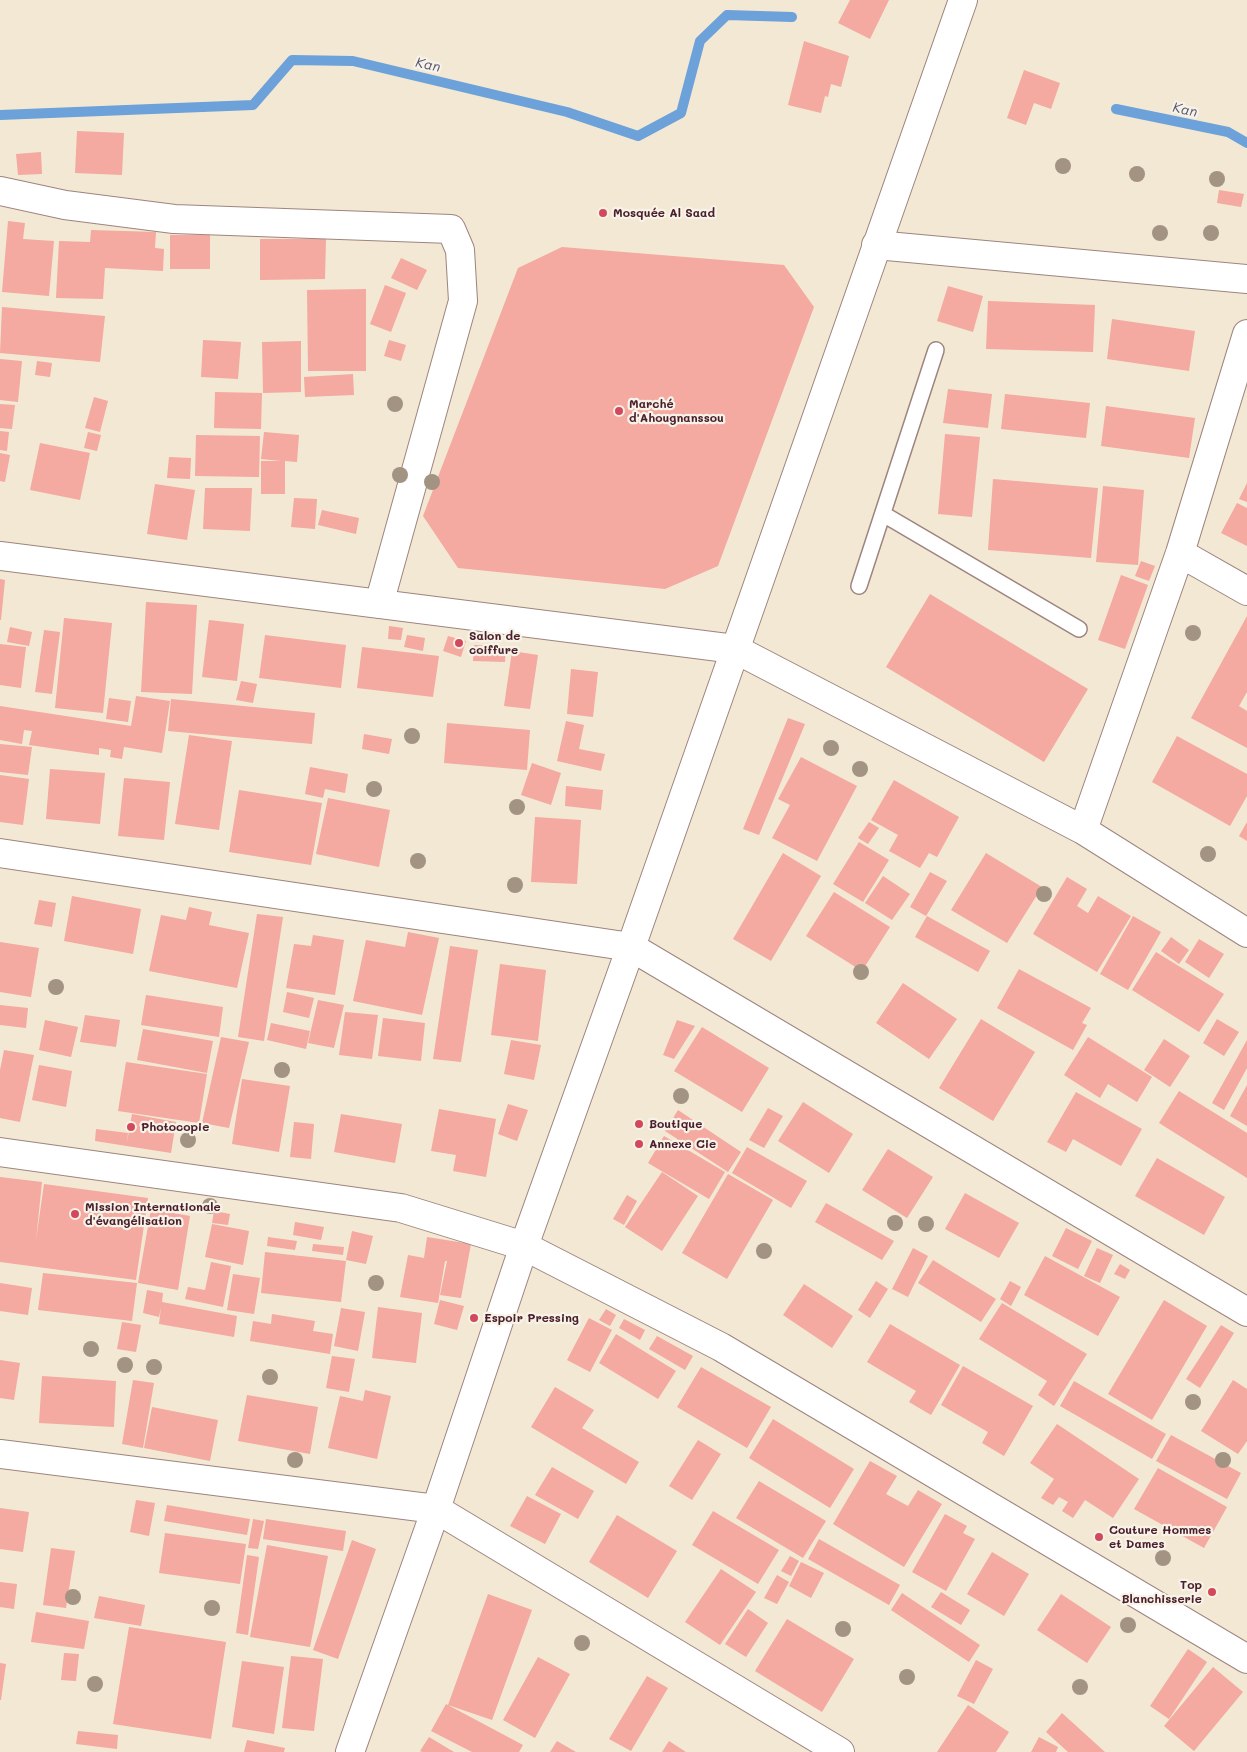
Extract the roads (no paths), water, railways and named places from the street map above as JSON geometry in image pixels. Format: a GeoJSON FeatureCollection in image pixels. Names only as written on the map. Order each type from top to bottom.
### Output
{"type":"FeatureCollection","features":[{"type":"Feature","properties":{"kind":"street"},"geometry":{"type":"LineString","coordinates":[[350,1752],[436,1508],[524,1246],[736,649],[963,0]]}},
{"type":"Feature","properties":{"kind":"street"},"geometry":{"type":"LineString","coordinates":[[0,191],[65,205],[174,219],[451,230],[460,250],[463,301],[379,604]]}},
{"type":"Feature","properties":{"kind":"street"},"geometry":{"type":"LineString","coordinates":[[876,245],[1247,279]]}},
{"type":"Feature","properties":{"kind":"street"},"geometry":{"type":"LineString","coordinates":[[1083,830],[1180,552],[1247,334]]}},
{"type":"Feature","properties":{"kind":"street"},"geometry":{"type":"LineString","coordinates":[[1180,552],[1247,592]]}},
{"type":"Feature","properties":{"kind":"street"},"geometry":{"type":"LineString","coordinates":[[0,556],[736,649],[1083,830],[1247,933]]}},
{"type":"Feature","properties":{"kind":"street"},"geometry":{"type":"LineString","coordinates":[[0,853],[631,947],[1247,1312]]}},
{"type":"Feature","properties":{"kind":"street"},"geometry":{"type":"LineString","coordinates":[[0,1152],[401,1208],[524,1246],[721,1347],[1247,1659]]}},
{"type":"Feature","properties":{"kind":"street"},"geometry":{"type":"LineString","coordinates":[[0,1454],[436,1508],[840,1752]]}},
{"type":"Feature","properties":{"kind":"lane"},"geometry":{"type":"LineString","coordinates":[[859,586],[936,350]]}},
{"type":"Feature","properties":{"kind":"lane"},"geometry":{"type":"LineString","coordinates":[[883,514],[1079,629]]}},
{"type":"Feature","properties":{"kind":"waterway","name":"Kan"},"geometry":{"type":"LineString","coordinates":[[0,115],[253,105],[292,60],[353,61],[567,112],[638,136],[681,113],[700,41],[727,15],[792,17]]}},
{"type":"Feature","properties":{"kind":"waterway","name":"Kan"},"geometry":{"type":"LineString","coordinates":[[1116,109],[1228,132],[1247,143]]}},
{"type":"Feature","properties":{"kind":"place","name":"Mosquée Al Saad"},"geometry":{"type":"Point","coordinates":[603,213]}},
{"type":"Feature","properties":{"kind":"place","name":"Marché d'Ahougnanssou"},"geometry":{"type":"Point","coordinates":[619,411]}},
{"type":"Feature","properties":{"kind":"place","name":"Salon de coiffure"},"geometry":{"type":"Point","coordinates":[459,643]}},
{"type":"Feature","properties":{"kind":"place","name":"Boutique"},"geometry":{"type":"Point","coordinates":[639,1124]}},
{"type":"Feature","properties":{"kind":"place","name":"Photocopie"},"geometry":{"type":"Point","coordinates":[131,1127]}},
{"type":"Feature","properties":{"kind":"place","name":"Annexe Cie"},"geometry":{"type":"Point","coordinates":[639,1144]}},
{"type":"Feature","properties":{"kind":"place","name":"Mission Internationale d'évangélisation"},"geometry":{"type":"Point","coordinates":[75,1214]}},
{"type":"Feature","properties":{"kind":"place","name":"Espoir Pressing"},"geometry":{"type":"Point","coordinates":[474,1318]}},
{"type":"Feature","properties":{"kind":"place","name":"Couture Hommes et Dames"},"geometry":{"type":"Point","coordinates":[1099,1537]}},
{"type":"Feature","properties":{"kind":"place","name":"Top Blanchisserie"},"geometry":{"type":"Point","coordinates":[1212,1592]}}]}
